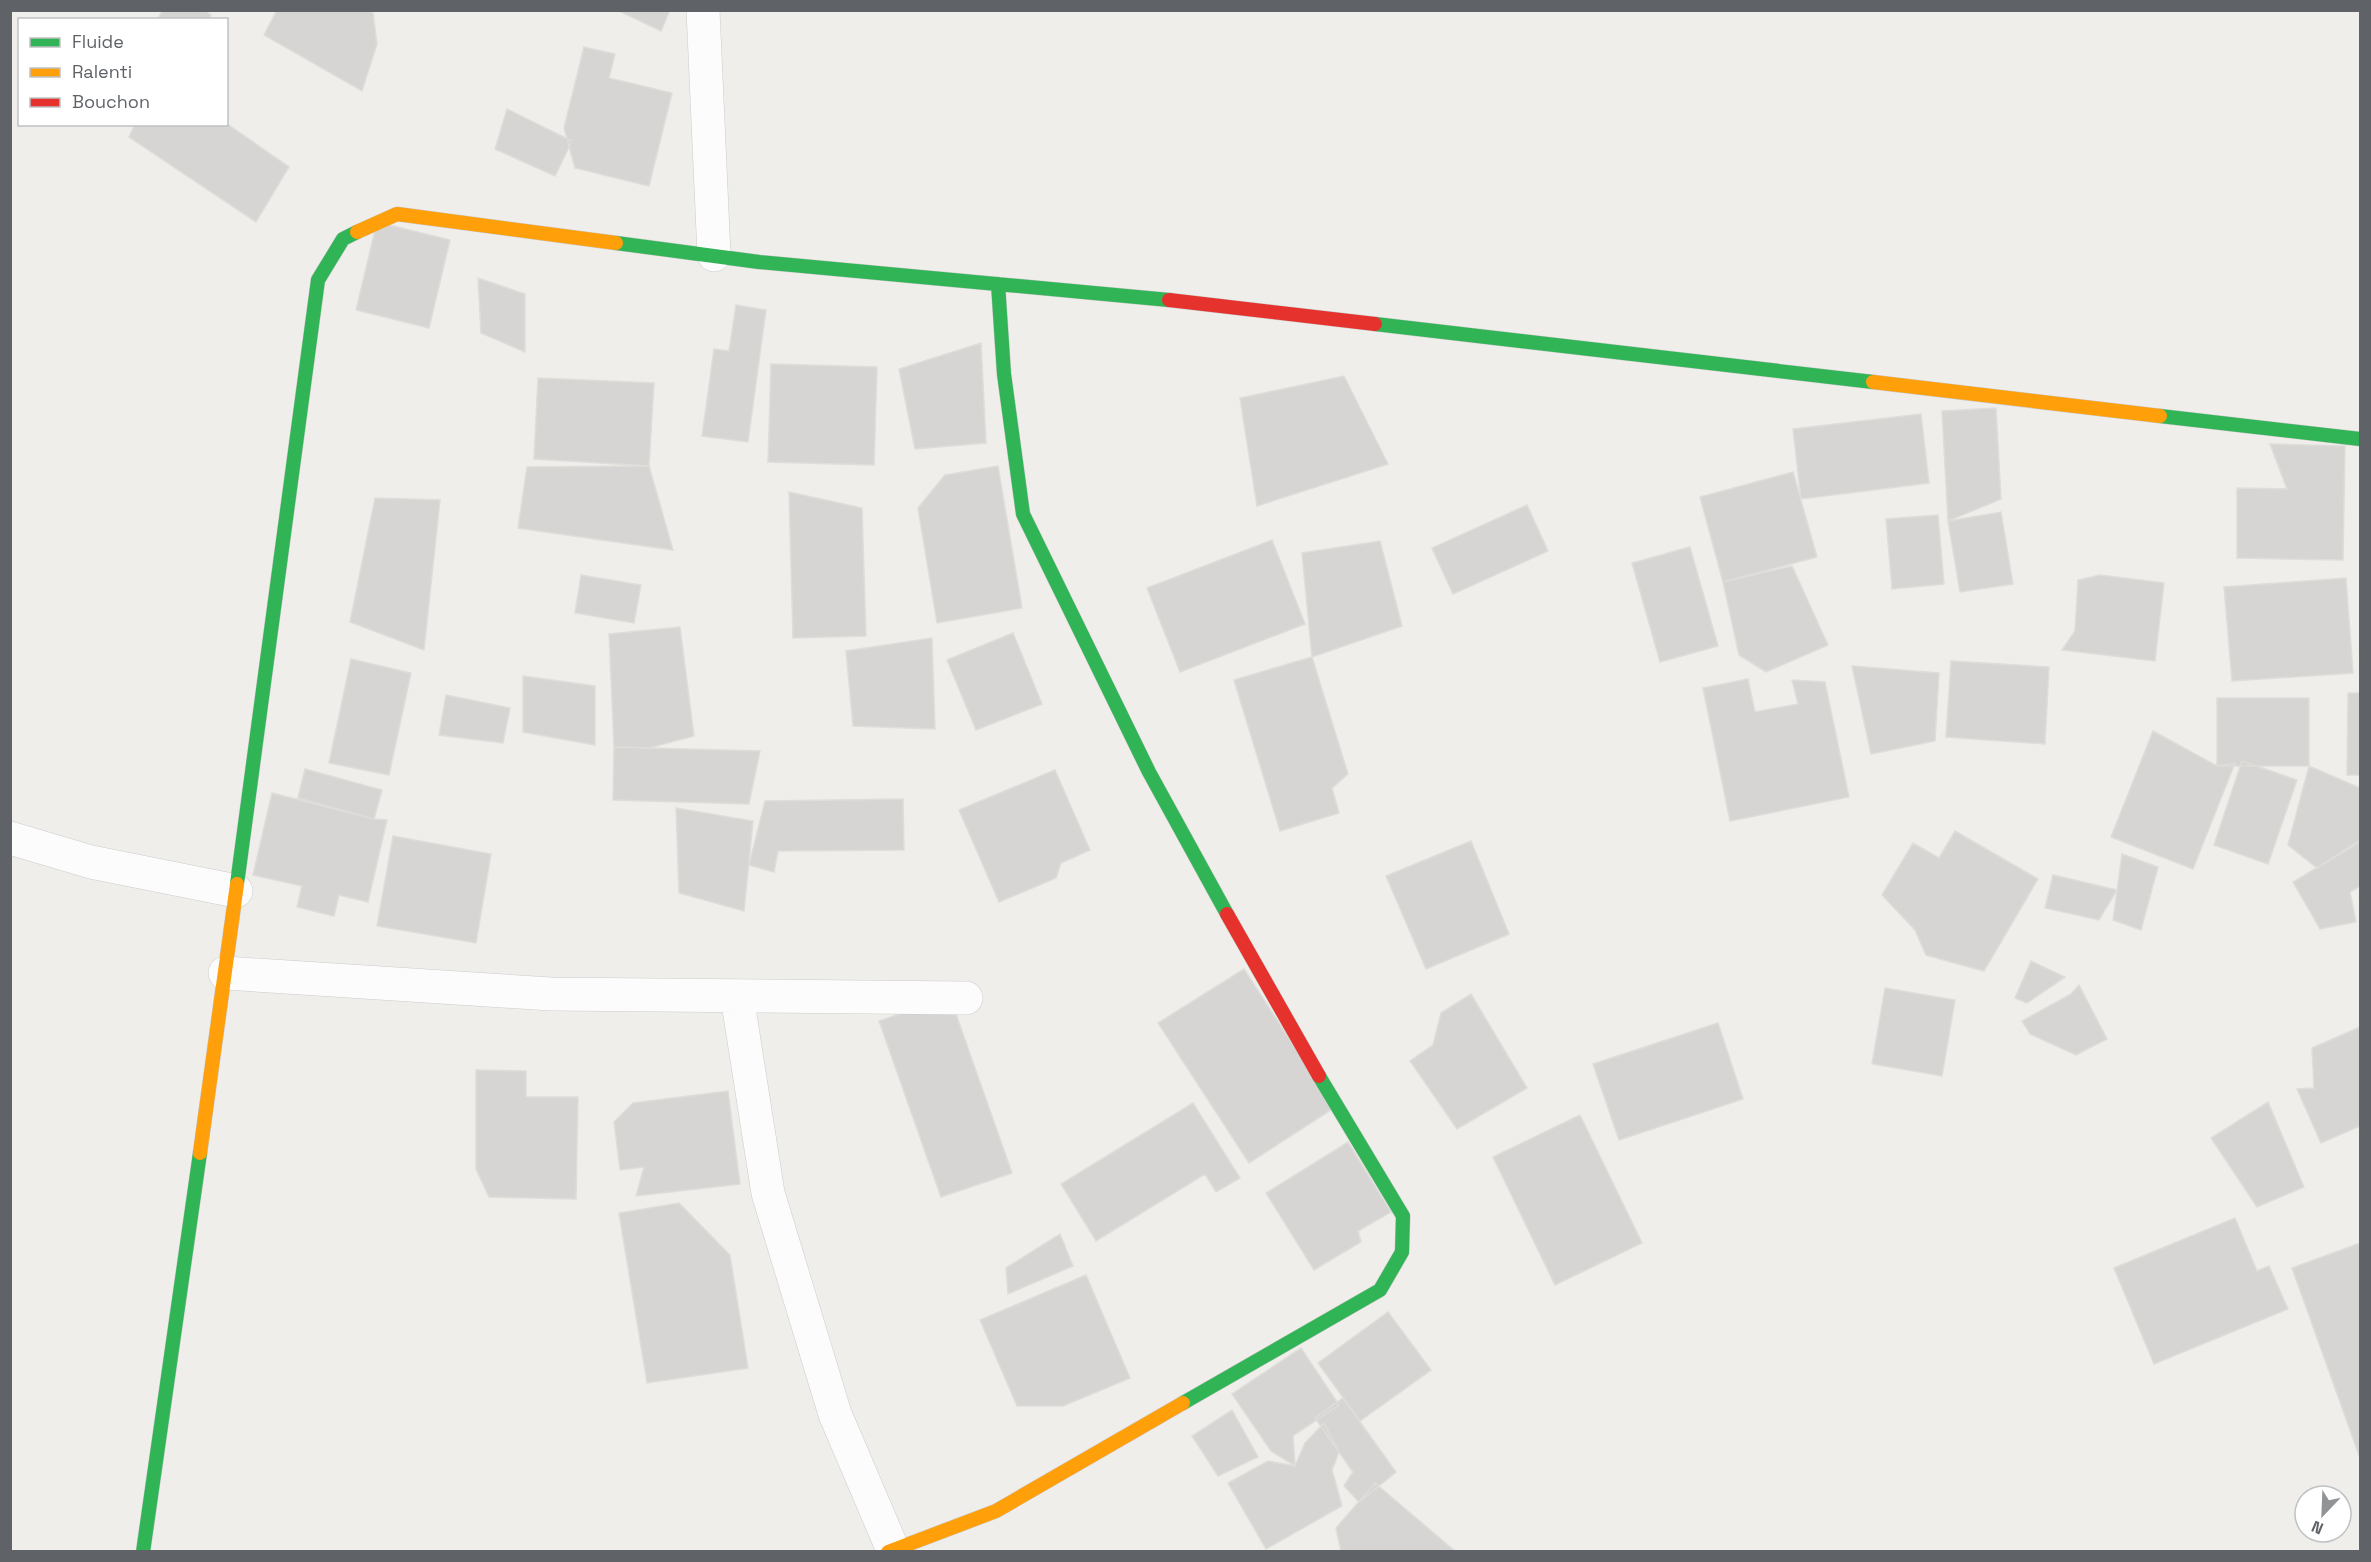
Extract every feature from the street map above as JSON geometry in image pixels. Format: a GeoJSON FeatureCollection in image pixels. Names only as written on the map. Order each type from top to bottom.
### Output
{"type":"FeatureCollection","features":[{"type":"Feature","properties":{"kind":"street"},"geometry":{"type":"LineString","coordinates":[[703,10],[714,255]]}},
{"type":"Feature","properties":{"kind":"street"},"geometry":{"type":"LineString","coordinates":[[143,1551],[225,973],[318,280],[343,239],[397,214],[759,262],[1117,294],[2361,439]]}},
{"type":"Feature","properties":{"kind":"street"},"geometry":{"type":"LineString","coordinates":[[737,996],[768,1193],[835,1414],[891,1551],[996,1511],[1380,1290],[1402,1252],[1403,1216],[1289,1026],[1149,772],[1023,514],[1004,374],[998,284]]}},
{"type":"Feature","properties":{"kind":"street"},"geometry":{"type":"LineString","coordinates":[[10,838],[91,862],[236,891]]}},
{"type":"Feature","properties":{"kind":"street"},"geometry":{"type":"LineString","coordinates":[[225,973],[551,994],[966,998]]}},
{"type":"Feature","properties":{"kind":"building"},"geometry":{"type":"Polygon","coordinates":[[[163,10],[204,10],[211,15],[210,18],[158,18],[163,10]]]}},
{"type":"Feature","properties":{"kind":"building"},"geometry":{"type":"Polygon","coordinates":[[[277,10],[367,10],[373,13],[377,44],[362,91],[264,35],[277,10]]]}},
{"type":"Feature","properties":{"kind":"building"},"geometry":{"type":"Polygon","coordinates":[[[617,10],[670,10],[661,31],[617,10]]]}},
{"type":"Feature","properties":{"kind":"building"},"geometry":{"type":"Polygon","coordinates":[[[584,47],[615,54],[609,78],[672,93],[649,186],[575,168],[564,128],[584,47]]]}},
{"type":"Feature","properties":{"kind":"building"},"geometry":{"type":"Polygon","coordinates":[[[507,109],[572,141],[555,176],[495,149],[507,109]]]}},
{"type":"Feature","properties":{"kind":"building"},"geometry":{"type":"Polygon","coordinates":[[[228,124],[289,167],[256,222],[129,137],[134,126],[228,124]]]}},
{"type":"Feature","properties":{"kind":"building"},"geometry":{"type":"Polygon","coordinates":[[[377,222],[450,240],[429,328],[356,310],[377,222]]]}},
{"type":"Feature","properties":{"kind":"building"},"geometry":{"type":"Polygon","coordinates":[[[478,278],[525,294],[525,352],[481,333],[478,278]]]}},
{"type":"Feature","properties":{"kind":"building"},"geometry":{"type":"Polygon","coordinates":[[[736,305],[766,310],[748,442],[702,436],[714,349],[729,351],[736,305]]]}},
{"type":"Feature","properties":{"kind":"building"},"geometry":{"type":"Polygon","coordinates":[[[981,343],[986,443],[915,449],[899,369],[981,343]]]}},
{"type":"Feature","properties":{"kind":"building"},"geometry":{"type":"Polygon","coordinates":[[[771,364],[877,367],[874,465],[768,462],[771,364]]]}},
{"type":"Feature","properties":{"kind":"building"},"geometry":{"type":"Polygon","coordinates":[[[1344,376],[1388,464],[1257,506],[1240,398],[1344,376]]]}},
{"type":"Feature","properties":{"kind":"building"},"geometry":{"type":"Polygon","coordinates":[[[538,378],[654,383],[649,466],[534,459],[538,378]]]}},
{"type":"Feature","properties":{"kind":"building"},"geometry":{"type":"Polygon","coordinates":[[[1996,408],[2001,499],[1948,521],[1942,411],[1996,408]]]}},
{"type":"Feature","properties":{"kind":"building"},"geometry":{"type":"Polygon","coordinates":[[[1921,414],[1929,483],[1801,499],[1793,429],[1921,414]]]}},
{"type":"Feature","properties":{"kind":"building"},"geometry":{"type":"Polygon","coordinates":[[[2270,444],[2345,446],[2343,560],[2237,558],[2237,488],[2287,489],[2270,444]]]}},
{"type":"Feature","properties":{"kind":"building"},"geometry":{"type":"Polygon","coordinates":[[[649,466],[673,550],[518,528],[527,467],[649,466]]]}},
{"type":"Feature","properties":{"kind":"building"},"geometry":{"type":"Polygon","coordinates":[[[998,466],[1022,608],[937,623],[918,508],[945,475],[998,466]]]}},
{"type":"Feature","properties":{"kind":"building"},"geometry":{"type":"Polygon","coordinates":[[[1793,472],[1817,557],[1723,582],[1700,497],[1793,472]]]}},
{"type":"Feature","properties":{"kind":"building"},"geometry":{"type":"Polygon","coordinates":[[[789,492],[862,508],[866,636],[793,638],[789,492]]]}},
{"type":"Feature","properties":{"kind":"building"},"geometry":{"type":"Polygon","coordinates":[[[375,498],[440,500],[424,650],[350,622],[375,498]]]}},
{"type":"Feature","properties":{"kind":"building"},"geometry":{"type":"Polygon","coordinates":[[[1527,505],[1548,551],[1453,594],[1432,548],[1527,505]]]}},
{"type":"Feature","properties":{"kind":"building"},"geometry":{"type":"Polygon","coordinates":[[[2001,512],[2013,584],[1960,592],[1948,521],[2001,512]]]}},
{"type":"Feature","properties":{"kind":"building"},"geometry":{"type":"Polygon","coordinates":[[[1938,515],[1944,584],[1892,589],[1886,519],[1938,515]]]}},
{"type":"Feature","properties":{"kind":"building"},"geometry":{"type":"Polygon","coordinates":[[[1272,540],[1305,624],[1180,672],[1147,588],[1272,540]]]}},
{"type":"Feature","properties":{"kind":"building"},"geometry":{"type":"Polygon","coordinates":[[[1380,541],[1402,626],[1312,657],[1302,553],[1380,541]]]}},
{"type":"Feature","properties":{"kind":"building"},"geometry":{"type":"Polygon","coordinates":[[[1690,547],[1718,646],[1660,662],[1632,563],[1690,547]]]}},
{"type":"Feature","properties":{"kind":"building"},"geometry":{"type":"Polygon","coordinates":[[[1792,566],[1828,645],[1766,672],[1739,655],[1723,582],[1792,566]]]}},
{"type":"Feature","properties":{"kind":"building"},"geometry":{"type":"Polygon","coordinates":[[[581,575],[641,585],[634,623],[575,613],[581,575]]]}},
{"type":"Feature","properties":{"kind":"building"},"geometry":{"type":"Polygon","coordinates":[[[2100,575],[2164,583],[2155,661],[2062,650],[2075,631],[2078,580],[2100,575]]]}},
{"type":"Feature","properties":{"kind":"building"},"geometry":{"type":"Polygon","coordinates":[[[2346,578],[2353,673],[2232,681],[2224,587],[2346,578]]]}},
{"type":"Feature","properties":{"kind":"building"},"geometry":{"type":"Polygon","coordinates":[[[680,627],[694,736],[649,748],[614,747],[609,634],[680,627]]]}},
{"type":"Feature","properties":{"kind":"building"},"geometry":{"type":"Polygon","coordinates":[[[1013,633],[1042,704],[976,730],[947,660],[1013,633]]]}},
{"type":"Feature","properties":{"kind":"building"},"geometry":{"type":"Polygon","coordinates":[[[932,638],[935,729],[853,726],[846,651],[932,638]]]}},
{"type":"Feature","properties":{"kind":"building"},"geometry":{"type":"Polygon","coordinates":[[[1312,657],[1348,774],[1332,788],[1339,813],[1280,831],[1234,680],[1312,657]]]}},
{"type":"Feature","properties":{"kind":"building"},"geometry":{"type":"Polygon","coordinates":[[[351,659],[411,673],[389,775],[329,763],[351,659]]]}},
{"type":"Feature","properties":{"kind":"building"},"geometry":{"type":"Polygon","coordinates":[[[1951,661],[2049,667],[2045,744],[1946,737],[1951,661]]]}},
{"type":"Feature","properties":{"kind":"building"},"geometry":{"type":"Polygon","coordinates":[[[1852,666],[1939,673],[1935,741],[1871,754],[1852,666]]]}},
{"type":"Feature","properties":{"kind":"building"},"geometry":{"type":"Polygon","coordinates":[[[523,676],[595,686],[595,745],[523,732],[523,676]]]}},
{"type":"Feature","properties":{"kind":"building"},"geometry":{"type":"Polygon","coordinates":[[[1748,679],[1755,712],[1798,704],[1792,680],[1825,682],[1849,797],[1730,821],[1703,688],[1748,679]]]}},
{"type":"Feature","properties":{"kind":"building"},"geometry":{"type":"Polygon","coordinates":[[[2348,693],[2360,693],[2360,775],[2347,775],[2348,693]]]}},
{"type":"Feature","properties":{"kind":"building"},"geometry":{"type":"Polygon","coordinates":[[[446,695],[510,708],[503,743],[439,735],[446,695]]]}},
{"type":"Feature","properties":{"kind":"building"},"geometry":{"type":"Polygon","coordinates":[[[2217,698],[2309,698],[2309,766],[2217,766],[2217,698]]]}},
{"type":"Feature","properties":{"kind":"building"},"geometry":{"type":"Polygon","coordinates":[[[2153,731],[2217,766],[2235,763],[2193,869],[2111,837],[2153,731]]]}},
{"type":"Feature","properties":{"kind":"building"},"geometry":{"type":"Polygon","coordinates":[[[614,747],[760,751],[749,804],[613,800],[614,747]]]}},
{"type":"Feature","properties":{"kind":"building"},"geometry":{"type":"Polygon","coordinates":[[[2242,761],[2297,780],[2268,864],[2214,845],[2242,761]]]}},
{"type":"Feature","properties":{"kind":"building"},"geometry":{"type":"Polygon","coordinates":[[[2309,766],[2360,788],[2360,840],[2317,868],[2288,845],[2309,766]]]}},
{"type":"Feature","properties":{"kind":"building"},"geometry":{"type":"Polygon","coordinates":[[[305,769],[382,790],[374,819],[298,798],[305,769]]]}},
{"type":"Feature","properties":{"kind":"building"},"geometry":{"type":"Polygon","coordinates":[[[1055,770],[1090,850],[1061,863],[1056,878],[999,902],[959,810],[1055,770]]]}},
{"type":"Feature","properties":{"kind":"building"},"geometry":{"type":"Polygon","coordinates":[[[272,793],[374,819],[387,820],[368,902],[339,895],[334,916],[297,907],[302,886],[253,875],[272,793]]]}},
{"type":"Feature","properties":{"kind":"building"},"geometry":{"type":"Polygon","coordinates":[[[903,799],[904,850],[778,851],[774,872],[749,865],[765,801],[903,799]]]}},
{"type":"Feature","properties":{"kind":"building"},"geometry":{"type":"Polygon","coordinates":[[[676,808],[753,821],[744,911],[679,893],[676,808]]]}},
{"type":"Feature","properties":{"kind":"building"},"geometry":{"type":"Polygon","coordinates":[[[1955,831],[2038,879],[1984,971],[1926,955],[1915,930],[1882,895],[1913,843],[1939,858],[1955,831]]]}},
{"type":"Feature","properties":{"kind":"building"},"geometry":{"type":"Polygon","coordinates":[[[393,836],[491,854],[476,943],[377,926],[393,836]]]}},
{"type":"Feature","properties":{"kind":"building"},"geometry":{"type":"Polygon","coordinates":[[[1471,841],[1509,934],[1426,969],[1386,876],[1471,841]]]}},
{"type":"Feature","properties":{"kind":"building"},"geometry":{"type":"Polygon","coordinates":[[[2360,842],[2360,886],[2350,892],[2356,922],[2320,929],[2293,882],[2360,842]]]}},
{"type":"Feature","properties":{"kind":"building"},"geometry":{"type":"Polygon","coordinates":[[[2122,854],[2158,867],[2141,930],[2113,920],[2122,854]]]}},
{"type":"Feature","properties":{"kind":"building"},"geometry":{"type":"Polygon","coordinates":[[[2053,875],[2117,890],[2099,920],[2045,908],[2053,875]]]}},
{"type":"Feature","properties":{"kind":"building"},"geometry":{"type":"Polygon","coordinates":[[[2031,961],[2065,977],[2027,1003],[2015,998],[2031,961]]]}},
{"type":"Feature","properties":{"kind":"building"},"geometry":{"type":"Polygon","coordinates":[[[1244,969],[1334,1108],[1249,1163],[1158,1023],[1244,969]]]}},
{"type":"Feature","properties":{"kind":"building"},"geometry":{"type":"Polygon","coordinates":[[[2079,985],[2107,1039],[2076,1055],[2030,1034],[2022,1021],[2071,994],[2079,985]]]}},
{"type":"Feature","properties":{"kind":"building"},"geometry":{"type":"Polygon","coordinates":[[[1885,988],[1955,1000],[1942,1076],[1872,1064],[1885,988]]]}},
{"type":"Feature","properties":{"kind":"building"},"geometry":{"type":"Polygon","coordinates":[[[1471,994],[1527,1088],[1457,1129],[1410,1061],[1433,1045],[1441,1013],[1471,994]]]}},
{"type":"Feature","properties":{"kind":"building"},"geometry":{"type":"Polygon","coordinates":[[[950,997],[1012,1173],[941,1197],[879,1021],[950,997]]]}},
{"type":"Feature","properties":{"kind":"building"},"geometry":{"type":"Polygon","coordinates":[[[1718,1023],[1743,1099],[1619,1140],[1593,1064],[1718,1023]]]}},
{"type":"Feature","properties":{"kind":"building"},"geometry":{"type":"Polygon","coordinates":[[[2360,1027],[2360,1126],[2321,1143],[2297,1089],[2314,1088],[2312,1048],[2360,1027]]]}},
{"type":"Feature","properties":{"kind":"building"},"geometry":{"type":"Polygon","coordinates":[[[476,1070],[526,1071],[526,1097],[578,1097],[576,1199],[489,1197],[476,1169],[476,1070]]]}},
{"type":"Feature","properties":{"kind":"building"},"geometry":{"type":"Polygon","coordinates":[[[728,1091],[740,1184],[636,1196],[644,1167],[620,1170],[614,1122],[633,1103],[728,1091]]]}},
{"type":"Feature","properties":{"kind":"building"},"geometry":{"type":"Polygon","coordinates":[[[2268,1102],[2304,1187],[2257,1207],[2211,1138],[2268,1102]]]}},
{"type":"Feature","properties":{"kind":"building"},"geometry":{"type":"Polygon","coordinates":[[[1193,1103],[1240,1178],[1216,1192],[1205,1174],[1096,1241],[1061,1184],[1193,1103]]]}},
{"type":"Feature","properties":{"kind":"building"},"geometry":{"type":"Polygon","coordinates":[[[1580,1115],[1642,1243],[1555,1285],[1493,1157],[1580,1115]]]}},
{"type":"Feature","properties":{"kind":"building"},"geometry":{"type":"Polygon","coordinates":[[[1348,1142],[1391,1212],[1358,1231],[1361,1242],[1314,1270],[1266,1193],[1348,1142]]]}},
{"type":"Feature","properties":{"kind":"building"},"geometry":{"type":"Polygon","coordinates":[[[679,1203],[730,1255],[748,1368],[647,1383],[619,1213],[679,1203]]]}},
{"type":"Feature","properties":{"kind":"building"},"geometry":{"type":"Polygon","coordinates":[[[2235,1218],[2257,1271],[2269,1266],[2288,1309],[2154,1364],[2114,1268],[2235,1218]]]}},
{"type":"Feature","properties":{"kind":"building"},"geometry":{"type":"Polygon","coordinates":[[[1060,1234],[1073,1266],[1008,1294],[1006,1268],[1060,1234]]]}},
{"type":"Feature","properties":{"kind":"building"},"geometry":{"type":"Polygon","coordinates":[[[2360,1243],[2360,1458],[2292,1268],[2360,1243]]]}},
{"type":"Feature","properties":{"kind":"building"},"geometry":{"type":"Polygon","coordinates":[[[1086,1275],[1130,1378],[1063,1406],[1017,1406],[980,1320],[1086,1275]]]}},
{"type":"Feature","properties":{"kind":"building"},"geometry":{"type":"Polygon","coordinates":[[[1388,1312],[1431,1370],[1360,1421],[1318,1363],[1388,1312]]]}},
{"type":"Feature","properties":{"kind":"building"},"geometry":{"type":"Polygon","coordinates":[[[1301,1348],[1339,1405],[1293,1436],[1295,1466],[1271,1451],[1232,1394],[1301,1348]]]}},
{"type":"Feature","properties":{"kind":"building"},"geometry":{"type":"Polygon","coordinates":[[[1343,1398],[1396,1472],[1359,1502],[1344,1486],[1353,1472],[1315,1418],[1343,1398]]]}},
{"type":"Feature","properties":{"kind":"building"},"geometry":{"type":"Polygon","coordinates":[[[1232,1410],[1258,1457],[1218,1476],[1192,1436],[1232,1410]]]}},
{"type":"Feature","properties":{"kind":"building"},"geometry":{"type":"Polygon","coordinates":[[[1324,1423],[1339,1452],[1332,1470],[1342,1506],[1266,1549],[1228,1483],[1268,1461],[1295,1466],[1305,1443],[1324,1423]]]}},
{"type":"Feature","properties":{"kind":"building"},"geometry":{"type":"Polygon","coordinates":[[[1375,1483],[1456,1552],[1341,1552],[1336,1528],[1375,1483]]]}},
{"type":"Feature","properties":{"kind":"traffic: fast"},"geometry":{"type":"LineString","coordinates":[[237,884],[318,280],[343,239],[357,232]]}},
{"type":"Feature","properties":{"kind":"traffic: fast"},"geometry":{"type":"LineString","coordinates":[[616,243],[759,262],[1169,300]]}},
{"type":"Feature","properties":{"kind":"traffic: fast"},"geometry":{"type":"LineString","coordinates":[[998,284],[1004,374],[1023,514],[1149,772],[1227,914]]}},
{"type":"Feature","properties":{"kind":"traffic: fast"},"geometry":{"type":"LineString","coordinates":[[1375,324],[1873,382]]}},
{"type":"Feature","properties":{"kind":"traffic: fast"},"geometry":{"type":"LineString","coordinates":[[2160,416],[2360,439]]}},
{"type":"Feature","properties":{"kind":"traffic: fast"},"geometry":{"type":"LineString","coordinates":[[1183,1403],[1380,1290],[1402,1252],[1403,1216],[1319,1076]]}},
{"type":"Feature","properties":{"kind":"traffic: fast"},"geometry":{"type":"LineString","coordinates":[[143,1552],[200,1153]]}},
{"type":"Feature","properties":{"kind":"traffic: slow"},"geometry":{"type":"LineString","coordinates":[[357,232],[397,214],[616,243]]}},
{"type":"Feature","properties":{"kind":"traffic: slow"},"geometry":{"type":"LineString","coordinates":[[1873,382],[2160,416]]}},
{"type":"Feature","properties":{"kind":"traffic: slow"},"geometry":{"type":"LineString","coordinates":[[200,1153],[237,884]]}},
{"type":"Feature","properties":{"kind":"traffic: slow"},"geometry":{"type":"LineString","coordinates":[[888,1552],[996,1511],[1183,1403]]}},
{"type":"Feature","properties":{"kind":"traffic: jam"},"geometry":{"type":"LineString","coordinates":[[1169,300],[1375,324]]}},
{"type":"Feature","properties":{"kind":"traffic: jam"},"geometry":{"type":"LineString","coordinates":[[1227,914],[1319,1076]]}}]}
